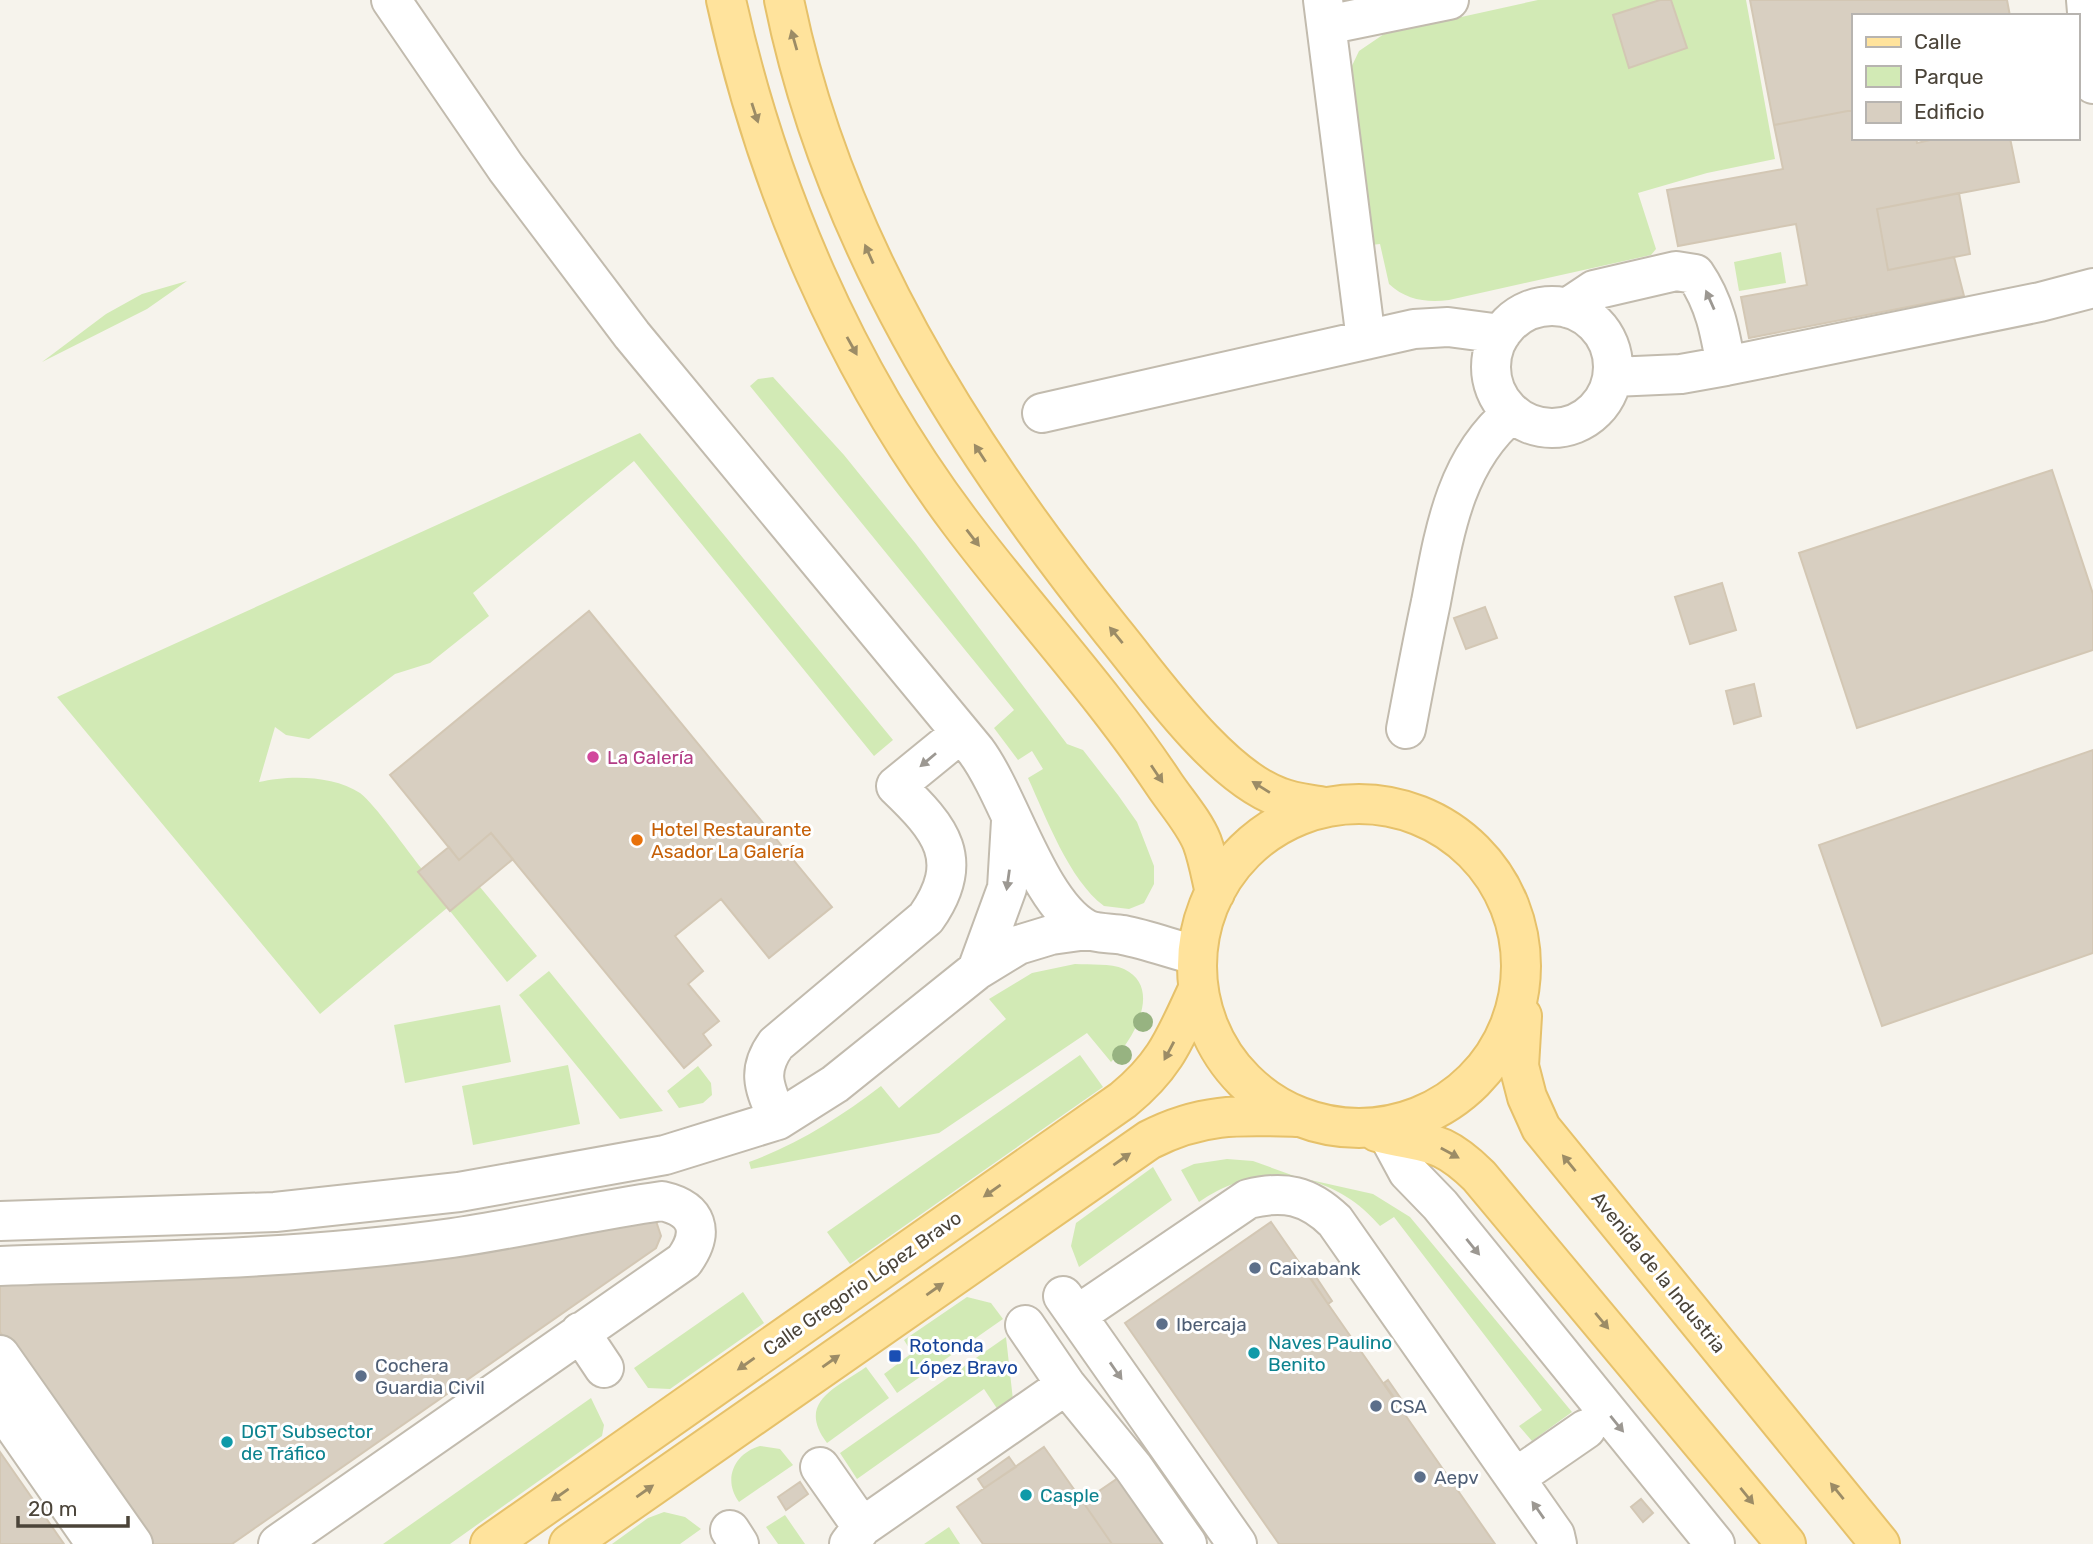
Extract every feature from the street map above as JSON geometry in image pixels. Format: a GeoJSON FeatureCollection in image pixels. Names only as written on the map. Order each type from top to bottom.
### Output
{"type":"FeatureCollection","features":[{"type":"Feature","properties":{"kind":"main road"},"geometry":{"type":"LineString","coordinates":[[726,0],[741,68],[766,148],[799,237],[840,324],[889,413],[958,519],[1145,755],[1201,841],[1215,893]]}},
{"type":"Feature","properties":{"kind":"main road"},"geometry":{"type":"LineString","coordinates":[[784,0],[826,146],[871,258],[925,366],[1013,503],[1158,688],[1219,758],[1278,797],[1325,807]]}},
{"type":"Feature","properties":{"kind":"main road"},"geometry":{"type":"LineString","coordinates":[[1215,893],[1255,841],[1298,815],[1325,807],[1363,803],[1392,806],[1448,830],[1487,865],[1514,913],[1522,968],[1519,999],[1510,1029],[1495,1056],[1475,1080],[1451,1100],[1423,1115],[1375,1132]]}},
{"type":"Feature","properties":{"kind":"main road","name":"Calle Gregorio López Bravo"},"geometry":{"type":"LineString","coordinates":[[490,1544],[1148,1080],[1167,1057],[1197,972],[1215,893]]}},
{"type":"Feature","properties":{"kind":"main road","name":"Avenida de la Industria"},"geometry":{"type":"LineString","coordinates":[[1522,968],[1519,1066],[1527,1097],[1541,1128],[1880,1544]]}},
{"type":"Feature","properties":{"kind":"main road"},"geometry":{"type":"LineString","coordinates":[[1197,972],[1210,1030],[1225,1058],[1246,1083],[1271,1102],[1300,1117],[1330,1126],[1425,1140],[1457,1154],[1479,1176],[1786,1544]]}},
{"type":"Feature","properties":{"kind":"main road"},"geometry":{"type":"LineString","coordinates":[[569,1544],[1149,1140],[1176,1126],[1230,1115],[1300,1117]]}},
{"type":"Feature","properties":{"kind":"street"},"geometry":{"type":"LineString","coordinates":[[391,0],[506,168],[632,335],[990,770],[1049,890],[1064,910],[1087,930]]}},
{"type":"Feature","properties":{"kind":"street"},"geometry":{"type":"LineString","coordinates":[[1366,340],[1325,13],[1449,0]]}},
{"type":"Feature","properties":{"kind":"street"},"geometry":{"type":"LineString","coordinates":[[2086,0],[2093,84]]}},
{"type":"Feature","properties":{"kind":"street"},"geometry":{"type":"LineString","coordinates":[[1567,309],[1594,290],[1675,271],[1695,274],[1707,291],[1717,316],[1726,366]]}},
{"type":"Feature","properties":{"kind":"street"},"geometry":{"type":"LineString","coordinates":[[1613,377],[1681,374],[1726,366],[2093,289]]}},
{"type":"Feature","properties":{"kind":"street"},"geometry":{"type":"LineString","coordinates":[[1554,306],[1567,309],[1592,321],[1605,337],[1613,356],[1613,377],[1608,394],[1597,410],[1582,421],[1565,427],[1546,428],[1528,423],[1512,413],[1501,401],[1491,367],[1501,334],[1515,319],[1533,309],[1554,306]]}},
{"type":"Feature","properties":{"kind":"street"},"geometry":{"type":"LineString","coordinates":[[1042,413],[1414,329],[1448,327],[1501,334]]}},
{"type":"Feature","properties":{"kind":"street"},"geometry":{"type":"LineString","coordinates":[[1406,729],[1450,511],[1468,466],[1495,427],[1512,413]]}},
{"type":"Feature","properties":{"kind":"street"},"geometry":{"type":"LineString","coordinates":[[778,1120],[765,1087],[763,1070],[776,1044],[926,918],[940,898],[947,879],[947,856],[942,839],[933,823],[896,786],[961,733]]}},
{"type":"Feature","properties":{"kind":"street"},"geometry":{"type":"LineString","coordinates":[[977,970],[1007,888],[1011,812]]}},
{"type":"Feature","properties":{"kind":"street"},"geometry":{"type":"LineString","coordinates":[[0,1221],[275,1212],[459,1192],[665,1155],[732,1137],[778,1120],[835,1084],[977,970],[1018,945],[1051,935],[1087,930],[1126,936],[1197,972]]}},
{"type":"Feature","properties":{"kind":"street"},"geometry":{"type":"LineString","coordinates":[[1375,1132],[1440,1205],[1715,1544]]}},
{"type":"Feature","properties":{"kind":"street"},"geometry":{"type":"LineString","coordinates":[[1237,1544],[1070,1306],[1248,1199],[1270,1194],[1316,1203],[1335,1221],[1555,1535],[1557,1544]]}},
{"type":"Feature","properties":{"kind":"street"},"geometry":{"type":"LineString","coordinates":[[0,1266],[179,1260],[451,1238],[662,1201],[677,1205],[690,1214],[697,1232],[696,1245],[684,1261],[278,1544]]}},
{"type":"Feature","properties":{"kind":"street"},"geometry":{"type":"LineString","coordinates":[[1025,1325],[1066,1385],[1126,1458],[1187,1544]]}},
{"type":"Feature","properties":{"kind":"street"},"geometry":{"type":"LineString","coordinates":[[580,1332],[604,1368]]}},
{"type":"Feature","properties":{"kind":"street"},"geometry":{"type":"LineString","coordinates":[[0,1355],[133,1544]]}},
{"type":"Feature","properties":{"kind":"street"},"geometry":{"type":"LineString","coordinates":[[820,1466],[855,1535],[1066,1385]]}},
{"type":"Feature","properties":{"kind":"street"},"geometry":{"type":"LineString","coordinates":[[0,1406],[96,1544]]}},
{"type":"Feature","properties":{"kind":"street"},"geometry":{"type":"LineString","coordinates":[[1515,1478],[1587,1429]]}},
{"type":"Feature","properties":{"kind":"green space"},"geometry":{"type":"Polygon","coordinates":[[[1538,0],[1746,0],[1775,159],[1707,173],[1638,193],[1656,249],[1651,255],[1449,300],[1425,300],[1402,294],[1389,284],[1380,244],[1371,245],[1349,72],[1359,51],[1384,34],[1538,0]]]}},
{"type":"Feature","properties":{"kind":"green space"},"geometry":{"type":"Polygon","coordinates":[[[1781,252],[1786,283],[1739,291],[1734,262],[1781,252]]]}},
{"type":"Feature","properties":{"kind":"green space"},"geometry":{"type":"Polygon","coordinates":[[[187,281],[147,309],[42,362],[106,314],[142,294],[187,281]]]}},
{"type":"Feature","properties":{"kind":"green space"},"geometry":{"type":"Polygon","coordinates":[[[773,377],[844,455],[916,544],[1067,744],[1083,750],[1118,795],[1137,822],[1154,866],[1154,884],[1144,903],[1129,909],[1104,906],[1080,881],[1060,847],[1028,778],[1043,769],[1032,751],[1018,760],[994,728],[1014,710],[750,386],[758,379],[773,377]]]}},
{"type":"Feature","properties":{"kind":"green space"},"geometry":{"type":"Polygon","coordinates":[[[640,433],[893,740],[874,756],[634,461],[473,593],[489,616],[430,663],[395,674],[309,739],[286,735],[275,727],[259,782],[283,778],[310,778],[337,783],[360,793],[383,817],[422,869],[418,873],[447,908],[320,1014],[57,697],[640,433]]]}},
{"type":"Feature","properties":{"kind":"green space"},"geometry":{"type":"Polygon","coordinates":[[[480,887],[537,956],[507,982],[450,911],[480,887]]]}},
{"type":"Feature","properties":{"kind":"green space"},"geometry":{"type":"Polygon","coordinates":[[[1075,964],[1119,967],[1136,978],[1142,989],[1143,1002],[1135,1029],[1111,1062],[1087,1033],[939,1133],[751,1169],[749,1162],[818,1129],[881,1086],[899,1108],[1006,1019],[989,999],[1032,973],[1075,964]]]}},
{"type":"Feature","properties":{"kind":"green space"},"geometry":{"type":"Polygon","coordinates":[[[549,971],[663,1111],[620,1119],[519,995],[549,971]]]}},
{"type":"Feature","properties":{"kind":"green space"},"geometry":{"type":"Polygon","coordinates":[[[500,1005],[511,1062],[405,1083],[394,1025],[500,1005]]]}},
{"type":"Feature","properties":{"kind":"green space"},"geometry":{"type":"Polygon","coordinates":[[[1080,1055],[1103,1087],[850,1264],[827,1232],[1080,1055]]]}},
{"type":"Feature","properties":{"kind":"green space"},"geometry":{"type":"Polygon","coordinates":[[[568,1065],[580,1124],[473,1145],[462,1086],[568,1065]]]}},
{"type":"Feature","properties":{"kind":"green space"},"geometry":{"type":"Polygon","coordinates":[[[698,1066],[711,1083],[712,1095],[703,1103],[679,1108],[667,1091],[698,1066]]]}},
{"type":"Feature","properties":{"kind":"green space"},"geometry":{"type":"Polygon","coordinates":[[[1227,1159],[1253,1161],[1300,1178],[1247,1180],[1223,1188],[1199,1202],[1181,1170],[1194,1164],[1227,1159]]]}},
{"type":"Feature","properties":{"kind":"green space"},"geometry":{"type":"Polygon","coordinates":[[[1153,1167],[1172,1200],[1079,1267],[1071,1246],[1076,1223],[1153,1167]]]}},
{"type":"Feature","properties":{"kind":"green space"},"geometry":{"type":"Polygon","coordinates":[[[1306,1179],[1373,1194],[1410,1217],[1572,1412],[1532,1441],[1519,1426],[1542,1410],[1394,1217],[1380,1226],[1347,1197],[1306,1179]]]}},
{"type":"Feature","properties":{"kind":"green space"},"geometry":{"type":"Polygon","coordinates":[[[743,1292],[764,1323],[670,1389],[648,1388],[634,1368],[743,1292]]]}},
{"type":"Feature","properties":{"kind":"green space"},"geometry":{"type":"Polygon","coordinates":[[[967,1297],[991,1303],[1003,1319],[897,1393],[884,1374],[912,1353],[904,1340],[967,1297]]]}},
{"type":"Feature","properties":{"kind":"green space"},"geometry":{"type":"Polygon","coordinates":[[[1006,1337],[1013,1400],[998,1410],[984,1389],[857,1479],[840,1453],[1006,1337]]]}},
{"type":"Feature","properties":{"kind":"green space"},"geometry":{"type":"Polygon","coordinates":[[[866,1367],[889,1398],[827,1443],[816,1417],[818,1406],[832,1389],[866,1367]]]}},
{"type":"Feature","properties":{"kind":"green space"},"geometry":{"type":"Polygon","coordinates":[[[591,1398],[604,1425],[602,1436],[450,1544],[383,1544],[591,1398]]]}},
{"type":"Feature","properties":{"kind":"green space"},"geometry":{"type":"Polygon","coordinates":[[[760,1446],[780,1449],[793,1465],[739,1502],[732,1485],[734,1468],[744,1454],[760,1446]]]}},
{"type":"Feature","properties":{"kind":"green space"},"geometry":{"type":"Polygon","coordinates":[[[664,1512],[685,1517],[701,1529],[680,1544],[612,1544],[648,1518],[664,1512]]]}},
{"type":"Feature","properties":{"kind":"green space"},"geometry":{"type":"Polygon","coordinates":[[[785,1515],[805,1544],[778,1544],[766,1527],[785,1515]]]}},
{"type":"Feature","properties":{"kind":"green space"},"geometry":{"type":"Polygon","coordinates":[[[949,1527],[960,1544],[924,1544],[949,1527]]]}},
{"type":"Feature","properties":{"kind":"building"},"geometry":{"type":"Polygon","coordinates":[[[1660,0],[1671,0],[1687,48],[1629,68],[1613,15],[1660,0]]]}},
{"type":"Feature","properties":{"kind":"building"},"geometry":{"type":"Polygon","coordinates":[[[1750,0],[2007,0],[2010,14],[1852,14],[1852,110],[1774,125],[1750,0]]]}},
{"type":"Feature","properties":{"kind":"building"},"geometry":{"type":"Polygon","coordinates":[[[1852,110],[1852,140],[1916,140],[1917,143],[1930,140],[2010,140],[2019,182],[1877,209],[1888,270],[1954,257],[1964,296],[1749,338],[1741,297],[1807,285],[1796,224],[1678,246],[1667,190],[1783,169],[1774,125],[1852,110]]]}},
{"type":"Feature","properties":{"kind":"building"},"geometry":{"type":"Polygon","coordinates":[[[1959,193],[1970,254],[1888,270],[1877,209],[1959,193]]]}},
{"type":"Feature","properties":{"kind":"building"},"geometry":{"type":"Polygon","coordinates":[[[2052,470],[2093,594],[2093,650],[1857,728],[1799,553],[2052,470]]]}},
{"type":"Feature","properties":{"kind":"building"},"geometry":{"type":"Polygon","coordinates":[[[1722,583],[1736,630],[1690,644],[1675,597],[1722,583]]]}},
{"type":"Feature","properties":{"kind":"building"},"geometry":{"type":"Polygon","coordinates":[[[1485,607],[1497,638],[1466,649],[1454,618],[1485,607]]]}},
{"type":"Feature","properties":{"kind":"building","name":"Hotel Restaurante Asador La Galería"},"geometry":{"type":"Polygon","coordinates":[[[589,611],[832,907],[769,958],[721,899],[675,936],[703,971],[688,984],[719,1021],[703,1034],[711,1045],[684,1068],[491,833],[459,860],[390,775],[589,611]]]}},
{"type":"Feature","properties":{"kind":"building"},"geometry":{"type":"Polygon","coordinates":[[[1754,684],[1761,716],[1734,724],[1726,691],[1754,684]]]}},
{"type":"Feature","properties":{"kind":"building"},"geometry":{"type":"Polygon","coordinates":[[[2093,750],[2093,953],[1882,1026],[1819,845],[2093,750]]]}},
{"type":"Feature","properties":{"kind":"building"},"geometry":{"type":"Polygon","coordinates":[[[491,833],[513,859],[450,911],[418,872],[449,847],[459,860],[491,833]]]}},
{"type":"Feature","properties":{"kind":"building","name":"DGT Subsector de Tráfico"},"geometry":{"type":"Polygon","coordinates":[[[656,1221],[661,1236],[656,1248],[232,1544],[148,1544],[0,1332],[0,1279],[656,1221]]]}},
{"type":"Feature","properties":{"kind":"building","name":"Naves Paulino Benito"},"geometry":{"type":"Polygon","coordinates":[[[1271,1222],[1495,1544],[1279,1544],[1125,1323],[1271,1222]]]}},
{"type":"Feature","properties":{"kind":"building"},"geometry":{"type":"Polygon","coordinates":[[[1314,1274],[1332,1301],[1328,1304],[1310,1277],[1314,1274]]]}},
{"type":"Feature","properties":{"kind":"building"},"geometry":{"type":"Polygon","coordinates":[[[1388,1380],[1406,1406],[1402,1409],[1384,1383],[1388,1380]]]}},
{"type":"Feature","properties":{"kind":"building","name":"Casple"},"geometry":{"type":"Polygon","coordinates":[[[1044,1447],[1112,1544],[983,1544],[957,1507],[1044,1447]]]}},
{"type":"Feature","properties":{"kind":"building"},"geometry":{"type":"Polygon","coordinates":[[[0,1452],[64,1544],[0,1544],[0,1452]]]}},
{"type":"Feature","properties":{"kind":"building"},"geometry":{"type":"Polygon","coordinates":[[[1009,1457],[1016,1467],[984,1488],[978,1479],[1009,1457]]]}},
{"type":"Feature","properties":{"kind":"building"},"geometry":{"type":"Polygon","coordinates":[[[1124,1474],[1172,1544],[1112,1544],[1083,1502],[1124,1474]]]}},
{"type":"Feature","properties":{"kind":"building"},"geometry":{"type":"Polygon","coordinates":[[[800,1482],[808,1494],[786,1510],[778,1497],[800,1482]]]}},
{"type":"Feature","properties":{"kind":"building"},"geometry":{"type":"Polygon","coordinates":[[[1641,1499],[1653,1513],[1643,1522],[1631,1507],[1641,1499]]]}},
{"type":"Feature","properties":{"kind":"place","name":"La Galería"},"geometry":{"type":"Point","coordinates":[593,757]}},
{"type":"Feature","properties":{"kind":"place","name":"Hotel Restaurante Asador La Galería"},"geometry":{"type":"Point","coordinates":[637,840]}},
{"type":"Feature","properties":{"kind":"place","name":"Caixabank"},"geometry":{"type":"Point","coordinates":[1255,1268]}},
{"type":"Feature","properties":{"kind":"place","name":"Ibercaja"},"geometry":{"type":"Point","coordinates":[1162,1324]}},
{"type":"Feature","properties":{"kind":"place","name":"Naves Paulino Benito"},"geometry":{"type":"Point","coordinates":[1254,1353]}},
{"type":"Feature","properties":{"kind":"place","name":"Rotonda López Bravo"},"geometry":{"type":"Point","coordinates":[895,1356]}},
{"type":"Feature","properties":{"kind":"place","name":"Cochera Guardia Civil"},"geometry":{"type":"Point","coordinates":[361,1376]}},
{"type":"Feature","properties":{"kind":"place","name":"CSA"},"geometry":{"type":"Point","coordinates":[1376,1406]}},
{"type":"Feature","properties":{"kind":"place","name":"DGT Subsector de Tráfico"},"geometry":{"type":"Point","coordinates":[227,1442]}},
{"type":"Feature","properties":{"kind":"place","name":"Aepv"},"geometry":{"type":"Point","coordinates":[1420,1477]}},
{"type":"Feature","properties":{"kind":"place","name":"Casple"},"geometry":{"type":"Point","coordinates":[1026,1495]}}]}
